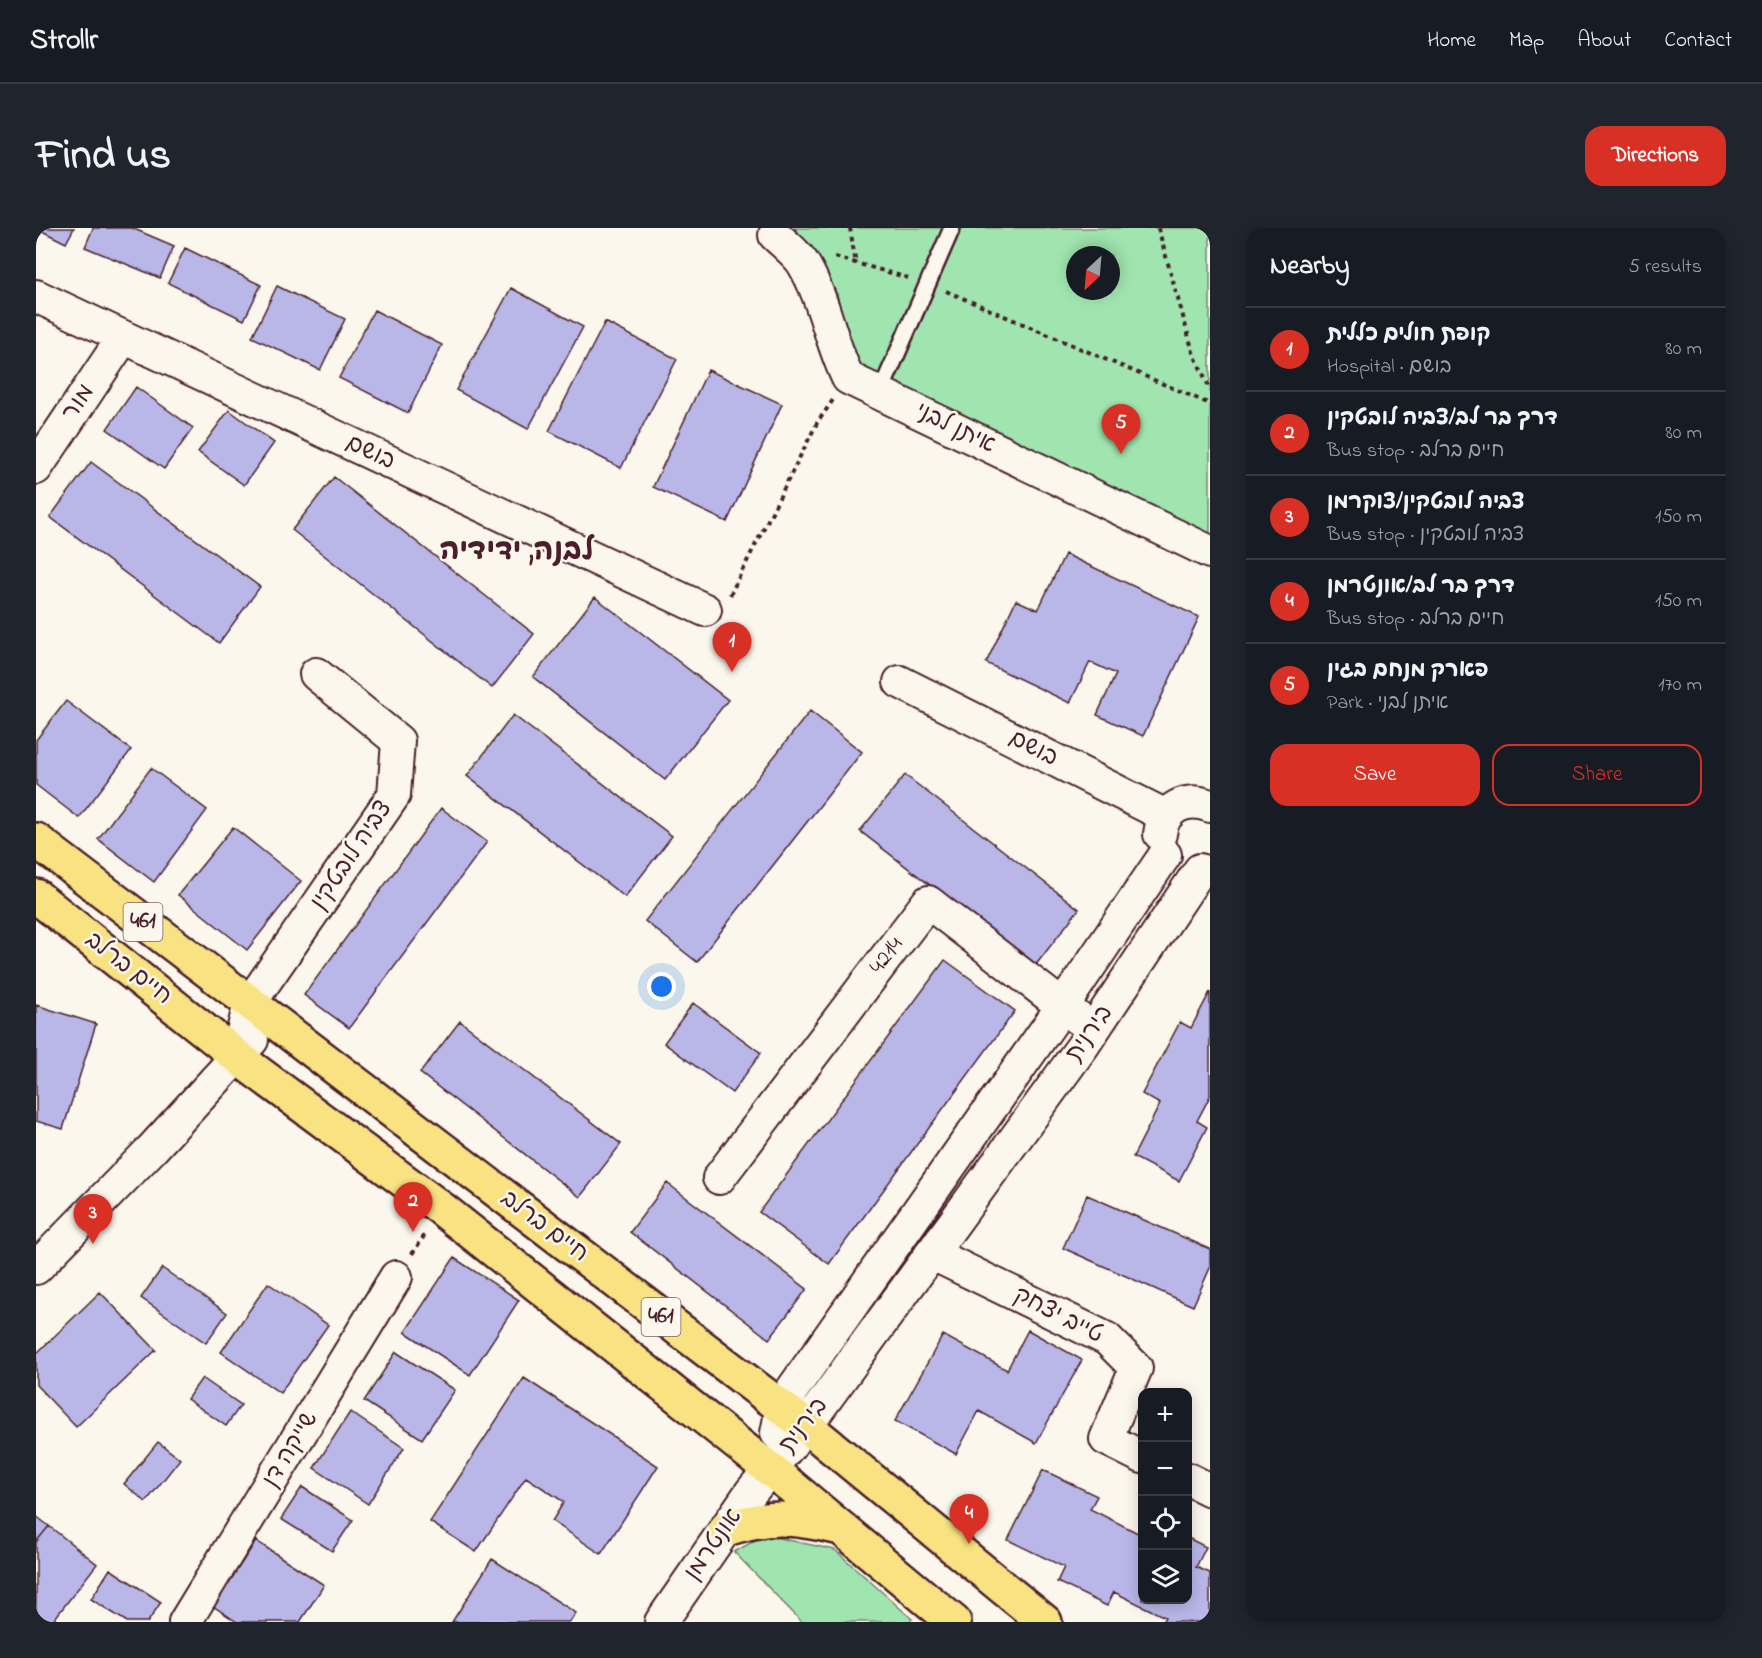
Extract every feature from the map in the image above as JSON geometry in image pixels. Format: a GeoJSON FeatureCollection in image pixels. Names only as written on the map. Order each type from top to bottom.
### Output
{"type":"FeatureCollection","features":[{"type":"Feature","properties":{"kind":"main road","name":"חיים ברלב"},"geometry":{"type":"LineString","coordinates":[[36,840],[794,1417],[1045,1622]]}},
{"type":"Feature","properties":{"kind":"main road","name":"חיים ברלב"},"geometry":{"type":"LineString","coordinates":[[36,896],[237,1056],[442,1209],[840,1527],[954,1622]]}},
{"type":"Feature","properties":{"kind":"main road"},"geometry":{"type":"LineString","coordinates":[[726,1528],[755,1519],[776,1517],[840,1527]]}},
{"type":"Feature","properties":{"kind":"street"},"geometry":{"type":"LineString","coordinates":[[769,232],[803,263],[823,303],[828,329],[848,378]]}},
{"type":"Feature","properties":{"kind":"street","name":"בושם"},"geometry":{"type":"LineString","coordinates":[[36,296],[705,610]]}},
{"type":"Feature","properties":{"kind":"street","name":"מור"},"geometry":{"type":"LineString","coordinates":[[36,468],[123,338]]}},
{"type":"Feature","properties":{"kind":"street","name":"איתן לבני"},"geometry":{"type":"LineString","coordinates":[[848,378],[1210,552]]}},
{"type":"Feature","properties":{"kind":"street","name":"צביה לובטקין"},"geometry":{"type":"LineString","coordinates":[[36,1268],[151,1150],[237,1056],[261,1012],[394,795],[398,741],[316,674]]}},
{"type":"Feature","properties":{"kind":"street","name":"בושם"},"geometry":{"type":"LineString","coordinates":[[900,682],[1166,816]]}},
{"type":"Feature","properties":{"kind":"street"},"geometry":{"type":"LineString","coordinates":[[1205,868],[1180,868],[1165,855],[1160,831],[1166,816],[1181,804],[1200,802],[1210,806]]}},
{"type":"Feature","properties":{"kind":"street","name":"בירנית"},"geometry":{"type":"LineString","coordinates":[[794,1417],[792,1390],[1062,1007],[1165,855]]}},
{"type":"Feature","properties":{"kind":"street","name":"בירנית"},"geometry":{"type":"LineString","coordinates":[[769,1470],[794,1417],[931,1253],[1094,1029],[1205,868]]}},
{"type":"Feature","properties":{"kind":"street","name":"4214"},"geometry":{"type":"LineString","coordinates":[[718,1178],[928,902],[1062,1007],[1094,1029]]}},
{"type":"Feature","properties":{"kind":"street","name":"טייב יצחק"},"geometry":{"type":"LineString","coordinates":[[931,1253],[1107,1339],[1136,1368],[1106,1439],[1138,1455]]}},
{"type":"Feature","properties":{"kind":"street","name":"שייקה דן"},"geometry":{"type":"LineString","coordinates":[[185,1622],[396,1277]]}},
{"type":"Feature","properties":{"kind":"street","name":"אונטרמן"},"geometry":{"type":"LineString","coordinates":[[661,1622],[769,1470]]}},
{"type":"Feature","properties":{"kind":"street"},"geometry":{"type":"LineString","coordinates":[[1192,1481],[1210,1490]]}},
{"type":"Feature","properties":{"kind":"lane"},"geometry":{"type":"LineString","coordinates":[[880,393],[952,228]]}},
{"type":"Feature","properties":{"kind":"path"},"geometry":{"type":"LineString","coordinates":[[850,228],[856,265]]}},
{"type":"Feature","properties":{"kind":"path"},"geometry":{"type":"LineString","coordinates":[[1158,228],[1193,352],[1210,389]]}},
{"type":"Feature","properties":{"kind":"path"},"geometry":{"type":"LineString","coordinates":[[826,254],[856,265],[927,283],[1210,404]]}},
{"type":"Feature","properties":{"kind":"path"},"geometry":{"type":"LineString","coordinates":[[705,610],[726,602],[817,423],[848,378]]}},
{"type":"Feature","properties":{"kind":"path"},"geometry":{"type":"LineString","coordinates":[[396,1277],[442,1209]]}},
{"type":"Feature","properties":{"kind":"green space"},"geometry":{"type":"Polygon","coordinates":[[[795,228],[1210,228],[1210,540],[855,369],[837,294],[795,228]]]}},
{"type":"Feature","properties":{"kind":"green space"},"geometry":{"type":"Polygon","coordinates":[[[765,1535],[835,1550],[912,1619],[909,1622],[802,1622],[734,1552],[765,1535]]]}},
{"type":"Feature","properties":{"kind":"building"},"geometry":{"type":"Polygon","coordinates":[[[36,228],[74,228],[66,243],[36,228]]]}},
{"type":"Feature","properties":{"kind":"building"},"geometry":{"type":"Polygon","coordinates":[[[93,228],[132,228],[174,246],[160,278],[85,247],[93,228]]]}},
{"type":"Feature","properties":{"kind":"building"},"geometry":{"type":"Polygon","coordinates":[[[185,248],[261,285],[244,320],[168,283],[185,248]]]}},
{"type":"Feature","properties":{"kind":"building"},"geometry":{"type":"Polygon","coordinates":[[[277,286],[345,319],[320,370],[252,337],[277,286]]]}},
{"type":"Feature","properties":{"kind":"building"},"geometry":{"type":"Polygon","coordinates":[[[511,288],[583,327],[528,429],[456,390],[511,288]]]}},
{"type":"Feature","properties":{"kind":"building"},"geometry":{"type":"Polygon","coordinates":[[[374,310],[442,345],[408,413],[339,378],[374,310]]]}},
{"type":"Feature","properties":{"kind":"building"},"geometry":{"type":"Polygon","coordinates":[[[605,322],[677,359],[621,468],[549,431],[605,322]]]}},
{"type":"Feature","properties":{"kind":"building"},"geometry":{"type":"Polygon","coordinates":[[[708,370],[782,404],[727,522],[653,487],[708,370]]]}},
{"type":"Feature","properties":{"kind":"building"},"geometry":{"type":"Polygon","coordinates":[[[136,387],[193,428],[164,469],[107,429],[136,387]]]}},
{"type":"Feature","properties":{"kind":"building"},"geometry":{"type":"Polygon","coordinates":[[[229,410],[274,443],[244,485],[198,452],[229,410]]]}},
{"type":"Feature","properties":{"kind":"building"},"geometry":{"type":"Polygon","coordinates":[[[91,462],[260,587],[219,643],[50,517],[91,462]]]}},
{"type":"Feature","properties":{"kind":"building"},"geometry":{"type":"Polygon","coordinates":[[[334,477],[534,634],[492,688],[292,530],[334,477]]]}},
{"type":"Feature","properties":{"kind":"building"},"geometry":{"type":"Polygon","coordinates":[[[1065,554],[1199,617],[1143,736],[1097,715],[1116,674],[1090,662],[1070,703],[986,663],[1016,600],[1038,610],[1065,554]]]}},
{"type":"Feature","properties":{"kind":"building"},"geometry":{"type":"Polygon","coordinates":[[[595,597],[728,700],[665,780],[533,677],[595,597]]]}},
{"type":"Feature","properties":{"kind":"building"},"geometry":{"type":"Polygon","coordinates":[[[66,701],[131,750],[79,818],[36,785],[36,740],[66,701]]]}},
{"type":"Feature","properties":{"kind":"building"},"geometry":{"type":"Polygon","coordinates":[[[810,711],[862,752],[697,962],[645,921],[810,711]]]}},
{"type":"Feature","properties":{"kind":"building"},"geometry":{"type":"Polygon","coordinates":[[[513,715],[672,836],[625,897],[467,776],[513,715]]]}},
{"type":"Feature","properties":{"kind":"building"},"geometry":{"type":"Polygon","coordinates":[[[151,768],[207,810],[154,882],[98,839],[151,768]]]}},
{"type":"Feature","properties":{"kind":"building"},"geometry":{"type":"Polygon","coordinates":[[[905,775],[1079,909],[1035,966],[860,831],[905,775]]]}},
{"type":"Feature","properties":{"kind":"building"},"geometry":{"type":"Polygon","coordinates":[[[441,808],[487,842],[349,1028],[304,995],[441,808]]]}},
{"type":"Feature","properties":{"kind":"building"},"geometry":{"type":"Polygon","coordinates":[[[233,827],[301,881],[247,950],[178,895],[233,827]]]}},
{"type":"Feature","properties":{"kind":"building"},"geometry":{"type":"Polygon","coordinates":[[[945,960],[1015,1011],[829,1264],[759,1212],[945,960]]]}},
{"type":"Feature","properties":{"kind":"building"},"geometry":{"type":"Polygon","coordinates":[[[1210,992],[1210,1096],[1197,1121],[1207,1127],[1179,1181],[1133,1157],[1160,1104],[1142,1094],[1180,1022],[1191,1028],[1210,992]]]}},
{"type":"Feature","properties":{"kind":"building"},"geometry":{"type":"Polygon","coordinates":[[[693,1003],[761,1053],[732,1093],[664,1043],[693,1003]]]}},
{"type":"Feature","properties":{"kind":"building"},"geometry":{"type":"Polygon","coordinates":[[[36,1005],[96,1024],[63,1129],[36,1121],[36,1005]]]}},
{"type":"Feature","properties":{"kind":"building"},"geometry":{"type":"Polygon","coordinates":[[[460,1021],[621,1144],[580,1197],[420,1073],[460,1021]]]}},
{"type":"Feature","properties":{"kind":"building"},"geometry":{"type":"Polygon","coordinates":[[[667,1183],[807,1289],[769,1339],[630,1232],[667,1183]]]}},
{"type":"Feature","properties":{"kind":"building"},"geometry":{"type":"Polygon","coordinates":[[[1087,1195],[1210,1249],[1210,1268],[1193,1306],[1063,1248],[1087,1195]]]}},
{"type":"Feature","properties":{"kind":"building"},"geometry":{"type":"Polygon","coordinates":[[[454,1258],[519,1300],[470,1375],[405,1332],[454,1258]]]}},
{"type":"Feature","properties":{"kind":"building"},"geometry":{"type":"Polygon","coordinates":[[[162,1268],[227,1313],[206,1343],[141,1298],[162,1268]]]}},
{"type":"Feature","properties":{"kind":"building"},"geometry":{"type":"Polygon","coordinates":[[[268,1283],[328,1325],[280,1393],[221,1352],[268,1283]]]}},
{"type":"Feature","properties":{"kind":"building"},"geometry":{"type":"Polygon","coordinates":[[[100,1292],[156,1350],[76,1427],[36,1385],[36,1354],[100,1292]]]}},
{"type":"Feature","properties":{"kind":"building"},"geometry":{"type":"Polygon","coordinates":[[[1028,1330],[1082,1360],[1036,1443],[979,1411],[956,1454],[895,1421],[943,1335],[1007,1370],[1028,1330]]]}},
{"type":"Feature","properties":{"kind":"building"},"geometry":{"type":"Polygon","coordinates":[[[396,1352],[455,1390],[422,1439],[364,1401],[396,1352]]]}},
{"type":"Feature","properties":{"kind":"building"},"geometry":{"type":"Polygon","coordinates":[[[202,1378],[241,1405],[226,1426],[187,1399],[202,1378]]]}},
{"type":"Feature","properties":{"kind":"building"},"geometry":{"type":"Polygon","coordinates":[[[524,1378],[658,1466],[601,1554],[552,1521],[564,1502],[526,1477],[476,1552],[430,1522],[524,1378]]]}},
{"type":"Feature","properties":{"kind":"building"},"geometry":{"type":"Polygon","coordinates":[[[350,1412],[404,1448],[368,1504],[314,1468],[350,1412]]]}},
{"type":"Feature","properties":{"kind":"building"},"geometry":{"type":"Polygon","coordinates":[[[158,1442],[180,1459],[146,1502],[124,1484],[158,1442]]]}},
{"type":"Feature","properties":{"kind":"building"},"geometry":{"type":"Polygon","coordinates":[[[1043,1470],[1097,1496],[1090,1509],[1138,1533],[1138,1604],[1114,1592],[1107,1606],[1057,1582],[1064,1567],[1008,1540],[1043,1470]]]}},
{"type":"Feature","properties":{"kind":"building"},"geometry":{"type":"Polygon","coordinates":[[[302,1487],[353,1520],[332,1551],[281,1519],[302,1487]]]}},
{"type":"Feature","properties":{"kind":"building"},"geometry":{"type":"Polygon","coordinates":[[[36,1516],[49,1526],[36,1542],[36,1516]]]}},
{"type":"Feature","properties":{"kind":"building"},"geometry":{"type":"Polygon","coordinates":[[[49,1526],[97,1564],[52,1622],[36,1622],[36,1542],[49,1526]]]}},
{"type":"Feature","properties":{"kind":"building"},"geometry":{"type":"Polygon","coordinates":[[[1192,1540],[1206,1547],[1196,1567],[1210,1573],[1210,1622],[1162,1622],[1165,1617],[1138,1604],[1192,1604],[1192,1540]]]}},
{"type":"Feature","properties":{"kind":"building"},"geometry":{"type":"Polygon","coordinates":[[[256,1541],[324,1585],[300,1622],[237,1622],[213,1606],[256,1541]]]}},
{"type":"Feature","properties":{"kind":"building"},"geometry":{"type":"Polygon","coordinates":[[[492,1559],[576,1613],[570,1622],[452,1622],[492,1559]]]}},
{"type":"Feature","properties":{"kind":"building"},"geometry":{"type":"Polygon","coordinates":[[[110,1569],[161,1602],[148,1622],[127,1622],[91,1599],[110,1569]]]}},
{"type":"Feature","properties":{"kind":"place","name":"פארק מנחם בגין"},"geometry":{"type":"Point","coordinates":[1121,454]}},
{"type":"Feature","properties":{"kind":"place","name":"קופת חולים כללית"},"geometry":{"type":"Point","coordinates":[732,672]}},
{"type":"Feature","properties":{"kind":"place","name":"דרך בר לב/צביה לובטקין"},"geometry":{"type":"Point","coordinates":[413,1232]}},
{"type":"Feature","properties":{"kind":"place","name":"צביה לובטקין/צוקרמן"},"geometry":{"type":"Point","coordinates":[93,1244]}},
{"type":"Feature","properties":{"kind":"place","name":"דרך בר לב/אונטרמן"},"geometry":{"type":"Point","coordinates":[969,1544]}},
{"type":"Feature","properties":{"kind":"district","name":"לבנה, ידידיה"},"geometry":{"type":"Point","coordinates":[517,552]}}]}
